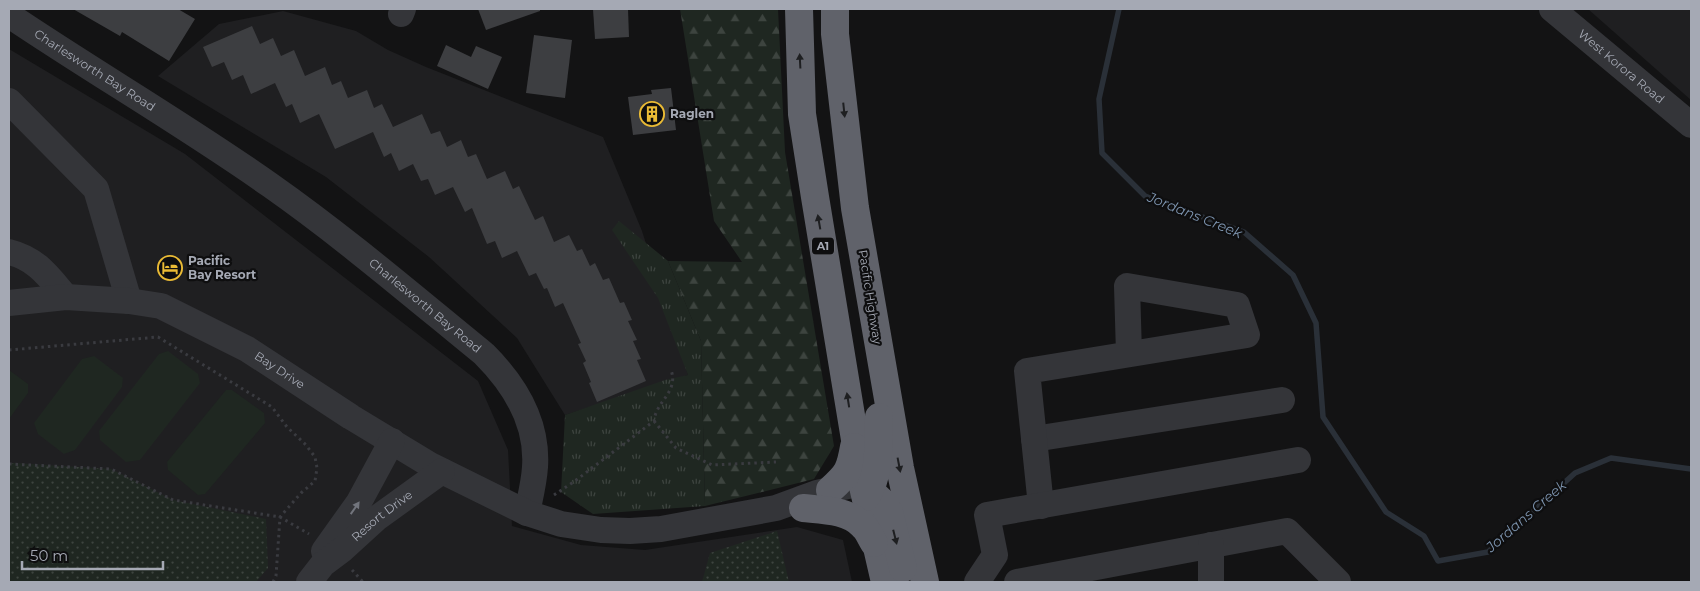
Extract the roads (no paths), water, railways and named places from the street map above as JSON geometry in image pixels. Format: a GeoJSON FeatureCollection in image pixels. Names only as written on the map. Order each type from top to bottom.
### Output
{"type":"FeatureCollection","features":[{"type":"Feature","properties":{"kind":"highway","name":"A1"},"geometry":{"type":"LineString","coordinates":[[799,9],[802,114],[855,443],[885,582]]}},
{"type":"Feature","properties":{"kind":"highway","name":"Pacific Highway"},"geometry":{"type":"LineString","coordinates":[[835,9],[835,34],[855,208],[900,468],[925,582]]}},
{"type":"Feature","properties":{"kind":"highway"},"geometry":{"type":"LineString","coordinates":[[881,365],[878,465],[866,491],[881,501],[888,512],[906,582]]}},
{"type":"Feature","properties":{"kind":"highway"},"geometry":{"type":"LineString","coordinates":[[830,490],[845,477],[851,464],[855,443]]}},
{"type":"Feature","properties":{"kind":"highway"},"geometry":{"type":"LineString","coordinates":[[790,508],[836,512],[851,517],[863,526],[876,546]]}},
{"type":"Feature","properties":{"kind":"street","name":"West Korora Road"},"geometry":{"type":"LineString","coordinates":[[1552,9],[1691,125]]}},
{"type":"Feature","properties":{"kind":"street","name":"Charlesworth Bay Road"},"geometry":{"type":"LineString","coordinates":[[24,17],[272,186],[484,354],[498,368],[520,400],[530,420],[534,435],[535,469],[527,514]]}},
{"type":"Feature","properties":{"kind":"street"},"geometry":{"type":"LineString","coordinates":[[9,101],[96,189],[129,301]]}},
{"type":"Feature","properties":{"kind":"street"},"geometry":{"type":"LineString","coordinates":[[9,252],[33,261],[43,269],[66,297]]}},
{"type":"Feature","properties":{"kind":"street"},"geometry":{"type":"LineString","coordinates":[[1041,506],[1027,371],[1247,335],[1237,305],[1127,286],[1129,354]]}},
{"type":"Feature","properties":{"kind":"street","name":"Bay Drive"},"geometry":{"type":"LineString","coordinates":[[9,303],[66,297],[129,301],[161,306],[247,349],[392,442],[442,471],[527,514]]}},
{"type":"Feature","properties":{"kind":"street"},"geometry":{"type":"LineString","coordinates":[[1034,439],[1282,400]]}},
{"type":"Feature","properties":{"kind":"street","name":"Resort Drive"},"geometry":{"type":"LineString","coordinates":[[324,561],[392,442]]}},
{"type":"Feature","properties":{"kind":"street"},"geometry":{"type":"LineString","coordinates":[[977,582],[996,556],[988,515],[1298,460]]}},
{"type":"Feature","properties":{"kind":"street","name":"Resort Drive"},"geometry":{"type":"LineString","coordinates":[[324,561],[377,518],[442,471]]}},
{"type":"Feature","properties":{"kind":"street"},"geometry":{"type":"LineString","coordinates":[[790,508],[817,493],[830,490],[866,491]]}},
{"type":"Feature","properties":{"kind":"street"},"geometry":{"type":"LineString","coordinates":[[527,514],[570,526],[630,531],[678,526],[790,508],[828,506],[866,491]]}},
{"type":"Feature","properties":{"kind":"street"},"geometry":{"type":"LineString","coordinates":[[1016,582],[1287,531],[1338,582]]}},
{"type":"Feature","properties":{"kind":"street"},"geometry":{"type":"LineString","coordinates":[[1211,545],[1211,582]]}},
{"type":"Feature","properties":{"kind":"waterway","name":"Jordans Creek"},"geometry":{"type":"LineString","coordinates":[[1119,9],[1099,99],[1102,153],[1145,196],[1244,232],[1293,275],[1316,323],[1323,417],[1386,512],[1424,536],[1438,561],[1488,552],[1575,473],[1611,458],[1691,469]]}},
{"type":"Feature","properties":{"kind":"place","name":"Raglen"},"geometry":{"type":"Point","coordinates":[652,114]}},
{"type":"Feature","properties":{"kind":"place","name":"Pacific Bay Resort"},"geometry":{"type":"Point","coordinates":[170,268]}}]}
